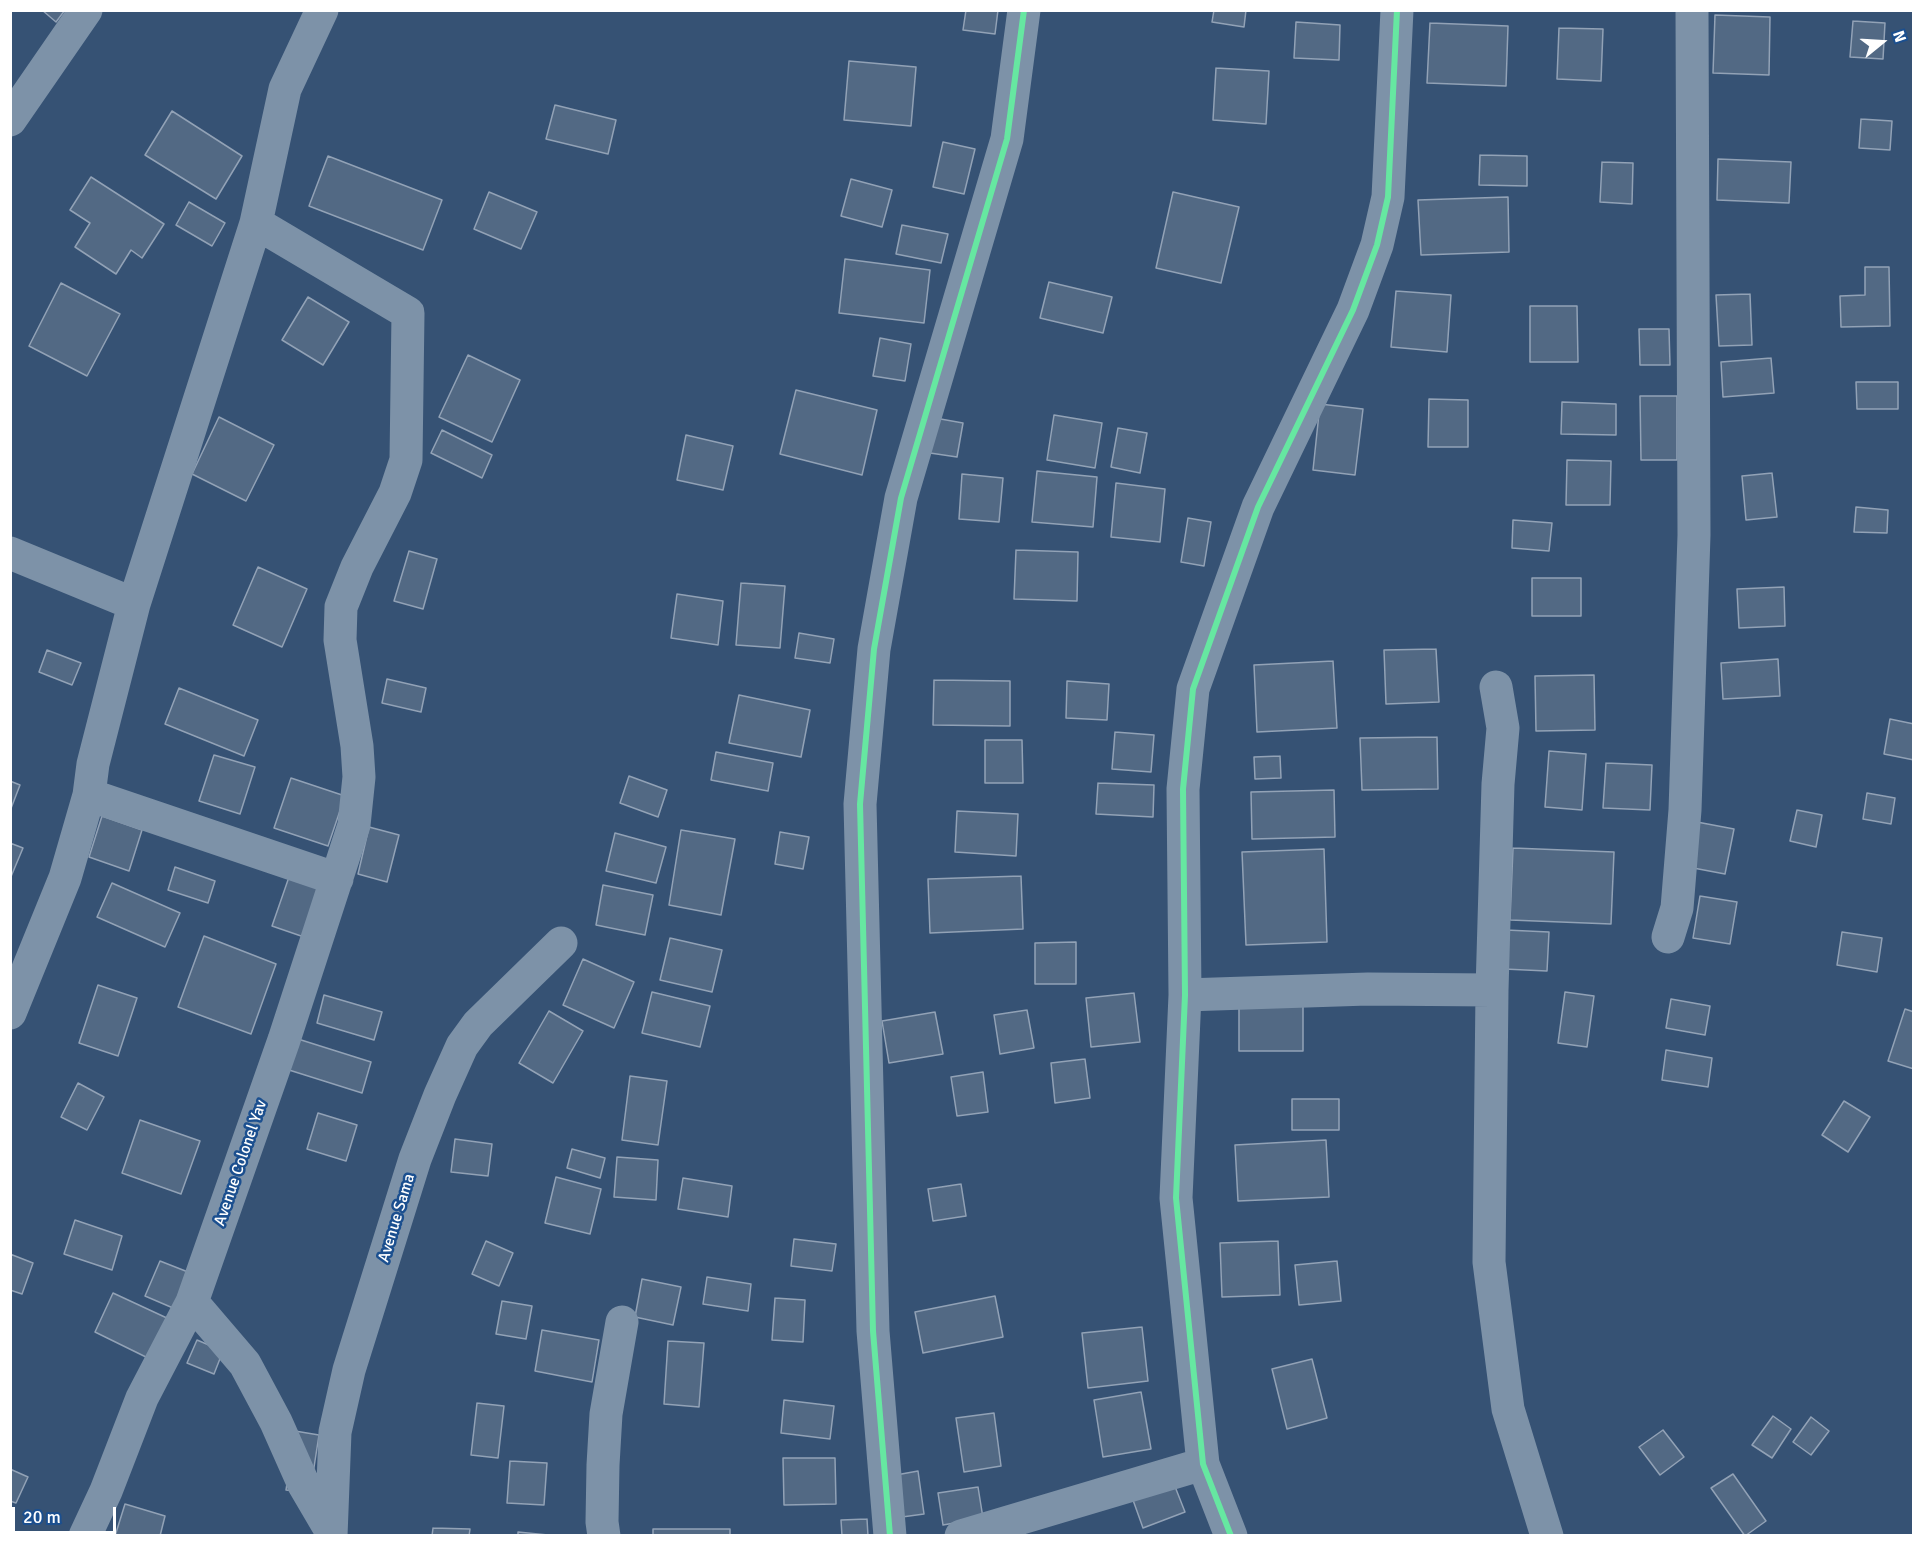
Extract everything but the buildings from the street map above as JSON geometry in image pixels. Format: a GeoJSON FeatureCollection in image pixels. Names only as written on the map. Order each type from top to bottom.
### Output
{"type":"FeatureCollection","features":[{"type":"Feature","properties":{"kind":"street"},"geometry":{"type":"LineString","coordinates":[[10,120],[86,10]]}},
{"type":"Feature","properties":{"kind":"street"},"geometry":{"type":"LineString","coordinates":[[10,1013],[65,878],[89,795],[93,764],[134,603],[256,223],[285,89],[322,10]]}},
{"type":"Feature","properties":{"kind":"street"},"geometry":{"type":"LineString","coordinates":[[890,1536],[873,1331],[861,792],[874,649],[901,498],[1007,139],[1024,10]]}},
{"type":"Feature","properties":{"kind":"street"},"geometry":{"type":"LineString","coordinates":[[1231,1536],[1203,1464],[1176,1198],[1185,995],[1183,789],[1193,689],[1258,507],[1353,310],[1377,245],[1388,197],[1397,10]]}},
{"type":"Feature","properties":{"kind":"street"},"geometry":{"type":"LineString","coordinates":[[1668,937],[1677,908],[1685,810],[1693,547],[1692,10]]}},
{"type":"Feature","properties":{"kind":"street","name":"Avenue Colonel Yav"},"geometry":{"type":"LineString","coordinates":[[85,1536],[106,1491],[142,1398],[192,1302],[284,1040],[354,825],[359,777],[357,746],[340,640],[341,607],[357,567],[395,493],[406,460],[408,313],[256,223]]}},
{"type":"Feature","properties":{"kind":"street"},"geometry":{"type":"LineString","coordinates":[[10,553],[134,603]]}},
{"type":"Feature","properties":{"kind":"street"},"geometry":{"type":"LineString","coordinates":[[1496,687],[1503,728],[1498,784],[1492,990],[1489,1262],[1508,1409],[1547,1536]]}},
{"type":"Feature","properties":{"kind":"street"},"geometry":{"type":"LineString","coordinates":[[89,795],[337,879]]}},
{"type":"Feature","properties":{"kind":"street","name":"Avenue Sama"},"geometry":{"type":"LineString","coordinates":[[332,1533],[335,1432],[350,1370],[416,1159],[440,1095],[462,1046],[478,1024],[561,943]]}},
{"type":"Feature","properties":{"kind":"street"},"geometry":{"type":"LineString","coordinates":[[1185,995],[1368,989],[1492,990]]}},
{"type":"Feature","properties":{"kind":"street"},"geometry":{"type":"LineString","coordinates":[[192,1302],[245,1364],[276,1422],[304,1485],[332,1533]]}},
{"type":"Feature","properties":{"kind":"street"},"geometry":{"type":"LineString","coordinates":[[604,1536],[602,1487],[606,1414],[622,1322]]}},
{"type":"Feature","properties":{"kind":"street"},"geometry":{"type":"LineString","coordinates":[[960,1536],[1203,1464]]}},
{"type":"Feature","properties":{"kind":"cycle path"},"geometry":{"type":"LineString","coordinates":[[890,1536],[873,1331],[860,804],[874,649],[901,498],[1007,139],[1024,10]]}},
{"type":"Feature","properties":{"kind":"cycle path"},"geometry":{"type":"LineString","coordinates":[[1231,1536],[1203,1464],[1176,1198],[1185,995],[1183,789],[1193,689],[1258,507],[1353,310],[1377,245],[1388,197],[1397,10]]}}]}
